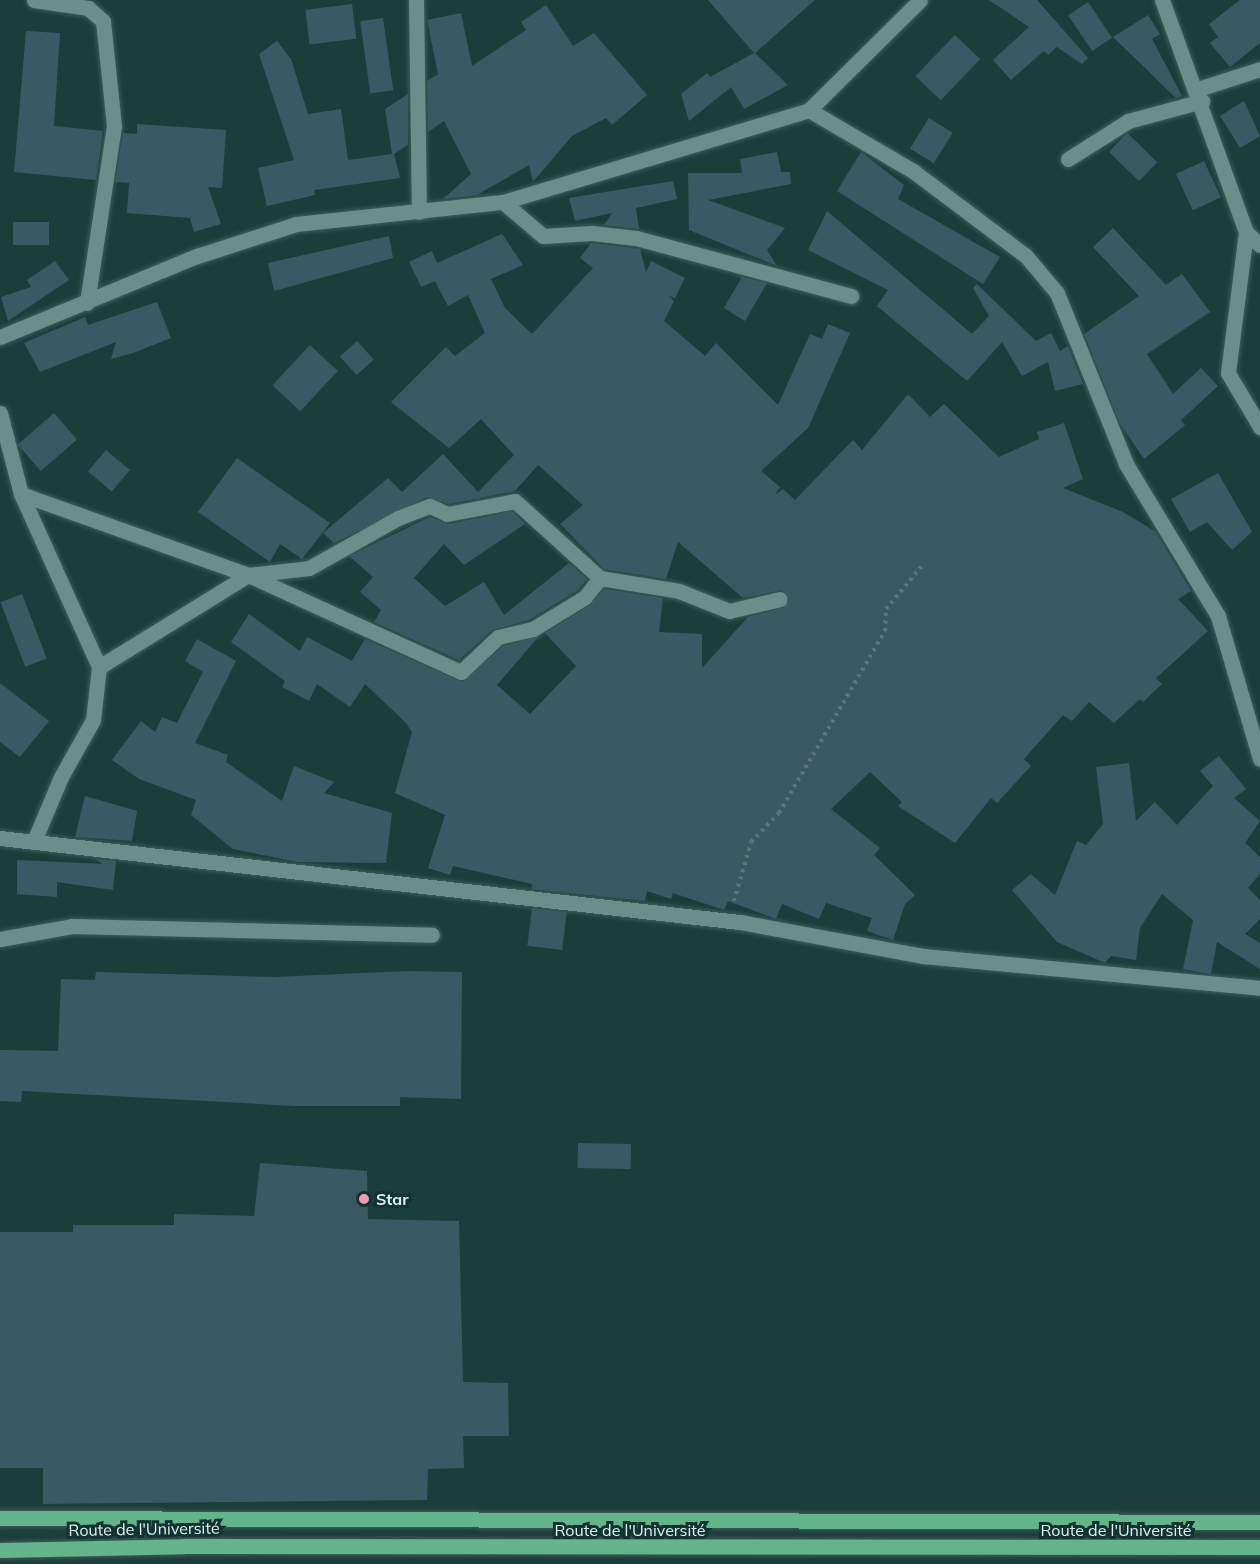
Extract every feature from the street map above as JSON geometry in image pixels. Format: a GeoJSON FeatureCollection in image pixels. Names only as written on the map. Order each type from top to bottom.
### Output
{"type":"FeatureCollection","features":[{"type":"Feature","properties":{"kind":"main road","name":"Route de l'Université"},"geometry":{"type":"LineString","coordinates":[[0,1518],[1260,1522]]}},
{"type":"Feature","properties":{"kind":"main road","name":"Route de l'Université"},"geometry":{"type":"LineString","coordinates":[[0,1550],[183,1546],[1260,1547]]}},
{"type":"Feature","properties":{"kind":"street"},"geometry":{"type":"LineString","coordinates":[[34,0],[88,8],[103,21],[114,126],[87,303]]}},
{"type":"Feature","properties":{"kind":"street"},"geometry":{"type":"LineString","coordinates":[[416,0],[419,212]]}},
{"type":"Feature","properties":{"kind":"street"},"geometry":{"type":"LineString","coordinates":[[0,337],[197,256],[297,224],[502,202],[810,110],[920,0]]}},
{"type":"Feature","properties":{"kind":"street"},"geometry":{"type":"LineString","coordinates":[[1162,0],[1200,95],[1246,232],[1228,373],[1260,427]]}},
{"type":"Feature","properties":{"kind":"street"},"geometry":{"type":"LineString","coordinates":[[1068,159],[1128,121],[1200,95],[1260,69]]}},
{"type":"Feature","properties":{"kind":"street"},"geometry":{"type":"LineString","coordinates":[[810,110],[922,178],[1026,256],[1057,293],[1126,464],[1218,616],[1260,759]]}},
{"type":"Feature","properties":{"kind":"street"},"geometry":{"type":"LineString","coordinates":[[502,202],[543,236],[592,232],[636,238],[851,296]]}},
{"type":"Feature","properties":{"kind":"street"},"geometry":{"type":"LineString","coordinates":[[1246,232],[1260,245]]}},
{"type":"Feature","properties":{"kind":"street"},"geometry":{"type":"LineString","coordinates":[[0,413],[21,494],[99,667],[93,720],[61,777],[34,841]]}},
{"type":"Feature","properties":{"kind":"street"},"geometry":{"type":"LineString","coordinates":[[21,494],[248,575],[461,672],[498,637],[533,628],[585,597],[600,578]]}},
{"type":"Feature","properties":{"kind":"street"},"geometry":{"type":"LineString","coordinates":[[99,667],[248,575],[309,568],[398,518],[430,506],[447,514],[515,501],[600,578],[679,591],[729,610],[780,599]]}},
{"type":"Feature","properties":{"kind":"street"},"geometry":{"type":"LineString","coordinates":[[0,838],[728,921],[923,956],[1260,988]]}},
{"type":"Feature","properties":{"kind":"street"},"geometry":{"type":"LineString","coordinates":[[0,939],[72,926],[432,935]]}},
{"type":"Feature","properties":{"kind":"path"},"geometry":{"type":"LineString","coordinates":[[728,921],[751,842],[779,813],[885,631],[886,609],[921,567]]}},
{"type":"Feature","properties":{"kind":"building"},"geometry":{"type":"Polygon","coordinates":[[[708,0],[815,0],[755,53],[788,85],[744,109],[731,87],[689,121],[681,94],[707,73],[710,77],[754,53],[708,0]]]}},
{"type":"Feature","properties":{"kind":"building"},"geometry":{"type":"Polygon","coordinates":[[[989,0],[1037,0],[1088,58],[1082,64],[1057,47],[1048,55],[1044,51],[1011,80],[993,60],[1029,27],[989,0]]]}},
{"type":"Feature","properties":{"kind":"building"},"geometry":{"type":"Polygon","coordinates":[[[1240,0],[1260,0],[1260,43],[1230,67],[1210,43],[1218,37],[1209,24],[1240,0]]]}},
{"type":"Feature","properties":{"kind":"building"},"geometry":{"type":"Polygon","coordinates":[[[1088,2],[1112,38],[1092,51],[1068,15],[1088,2]]]}},
{"type":"Feature","properties":{"kind":"building"},"geometry":{"type":"Polygon","coordinates":[[[352,4],[356,39],[310,44],[305,10],[352,4]]]}},
{"type":"Feature","properties":{"kind":"building"},"geometry":{"type":"Polygon","coordinates":[[[546,5],[573,46],[594,33],[647,95],[612,125],[606,118],[572,136],[533,182],[529,165],[477,195],[443,199],[471,174],[444,121],[428,132],[427,81],[438,74],[427,20],[461,13],[472,66],[526,30],[521,22],[546,5]]]}},
{"type":"Feature","properties":{"kind":"building"},"geometry":{"type":"Polygon","coordinates":[[[1148,15],[1160,34],[1152,39],[1182,96],[1176,98],[1113,37],[1148,15]]]}},
{"type":"Feature","properties":{"kind":"building"},"geometry":{"type":"Polygon","coordinates":[[[383,18],[393,90],[370,93],[360,21],[383,18]]]}},
{"type":"Feature","properties":{"kind":"building"},"geometry":{"type":"Polygon","coordinates":[[[26,31],[60,33],[54,126],[103,131],[96,180],[14,172],[26,31]]]}},
{"type":"Feature","properties":{"kind":"building"},"geometry":{"type":"Polygon","coordinates":[[[955,35],[980,59],[941,100],[915,76],[955,35]]]}},
{"type":"Feature","properties":{"kind":"building"},"geometry":{"type":"Polygon","coordinates":[[[277,41],[291,59],[308,114],[341,109],[348,160],[392,154],[385,109],[408,94],[408,145],[394,154],[400,178],[314,190],[315,195],[267,206],[258,168],[294,160],[259,54],[277,41]]]}},
{"type":"Feature","properties":{"kind":"building"},"geometry":{"type":"Polygon","coordinates":[[[1244,101],[1260,136],[1240,148],[1220,116],[1244,101]]]}},
{"type":"Feature","properties":{"kind":"building"},"geometry":{"type":"Polygon","coordinates":[[[929,118],[953,133],[934,163],[910,149],[929,118]]]}},
{"type":"Feature","properties":{"kind":"building"},"geometry":{"type":"Polygon","coordinates":[[[137,124],[226,130],[222,188],[208,187],[221,224],[194,232],[190,218],[127,213],[129,183],[115,182],[123,133],[137,134],[137,124]]]}},
{"type":"Feature","properties":{"kind":"building"},"geometry":{"type":"Polygon","coordinates":[[[1127,133],[1157,162],[1139,181],[1109,152],[1127,133]]]}},
{"type":"Feature","properties":{"kind":"building"},"geometry":{"type":"Polygon","coordinates":[[[777,152],[781,172],[790,172],[791,184],[708,200],[785,228],[767,250],[777,266],[689,230],[688,173],[742,173],[740,159],[777,152]]]}},
{"type":"Feature","properties":{"kind":"building"},"geometry":{"type":"Polygon","coordinates":[[[861,152],[904,185],[898,199],[1000,257],[983,284],[837,191],[861,152]]]}},
{"type":"Feature","properties":{"kind":"building"},"geometry":{"type":"Polygon","coordinates":[[[1204,161],[1221,197],[1193,210],[1176,174],[1204,161]]]}},
{"type":"Feature","properties":{"kind":"building"},"geometry":{"type":"Polygon","coordinates":[[[673,181],[677,199],[636,208],[639,229],[604,225],[612,213],[575,221],[569,198],[673,181]]]}},
{"type":"Feature","properties":{"kind":"building"},"geometry":{"type":"Polygon","coordinates":[[[827,211],[972,334],[989,316],[973,288],[977,284],[1036,341],[1051,333],[1060,351],[1068,346],[1083,384],[1055,391],[1048,362],[1022,376],[1002,342],[967,381],[877,306],[888,290],[808,250],[827,211]]]}},
{"type":"Feature","properties":{"kind":"building"},"geometry":{"type":"Polygon","coordinates":[[[13,222],[49,222],[49,245],[13,245],[13,222]]]}},
{"type":"Feature","properties":{"kind":"building"},"geometry":{"type":"Polygon","coordinates":[[[1113,228],[1166,285],[1182,274],[1210,312],[1147,354],[1173,394],[1201,368],[1218,386],[1181,420],[1185,425],[1144,459],[1119,422],[1084,334],[1139,296],[1093,247],[1113,228]]]}},
{"type":"Feature","properties":{"kind":"building"},"geometry":{"type":"Polygon","coordinates":[[[502,234],[523,265],[491,279],[505,308],[532,334],[593,268],[580,258],[591,243],[640,249],[646,272],[651,261],[685,278],[675,298],[669,296],[674,301],[664,321],[705,356],[716,343],[778,405],[810,334],[822,339],[828,324],[850,333],[808,428],[761,471],[780,487],[775,495],[783,489],[795,500],[853,440],[862,450],[908,394],[930,417],[944,404],[999,457],[1039,439],[1037,432],[1064,423],[1083,479],[1063,488],[1123,512],[1156,532],[1191,591],[1178,599],[1208,631],[1156,678],[1162,684],[1143,702],[1140,699],[1114,723],[1089,702],[1072,721],[1063,715],[1024,759],[1031,766],[997,803],[991,798],[955,843],[898,806],[902,802],[870,772],[831,809],[880,848],[874,855],[915,895],[905,904],[893,940],[867,931],[872,918],[826,903],[819,919],[782,904],[776,919],[728,901],[724,910],[673,893],[671,899],[647,891],[645,901],[532,889],[532,884],[453,866],[450,875],[428,868],[445,815],[395,793],[412,732],[405,722],[365,684],[350,707],[317,684],[309,701],[282,687],[285,681],[231,642],[249,614],[300,651],[307,637],[352,661],[365,639],[462,682],[503,646],[539,636],[497,685],[530,714],[576,666],[545,633],[590,605],[604,589],[663,598],[659,632],[702,634],[702,668],[748,617],[782,608],[789,601],[782,590],[743,598],[678,542],[666,579],[604,569],[560,524],[583,505],[538,465],[515,491],[448,504],[427,497],[334,543],[323,533],[388,478],[402,492],[443,454],[478,492],[514,455],[481,419],[449,448],[391,402],[446,347],[455,356],[485,333],[468,295],[448,306],[435,281],[421,287],[409,262],[432,251],[437,263],[502,234]]]}},
{"type":"Feature","properties":{"kind":"building"},"geometry":{"type":"Polygon","coordinates":[[[389,236],[393,258],[274,291],[268,263],[389,236]]]}},
{"type":"Feature","properties":{"kind":"building"},"geometry":{"type":"Polygon","coordinates":[[[55,261],[69,280],[8,321],[1,297],[31,287],[27,280],[55,261]]]}},
{"type":"Feature","properties":{"kind":"building"},"geometry":{"type":"Polygon","coordinates":[[[742,277],[767,283],[745,321],[724,308],[742,277]]]}},
{"type":"Feature","properties":{"kind":"building"},"geometry":{"type":"Polygon","coordinates":[[[157,302],[171,338],[133,353],[111,359],[116,342],[40,372],[24,343],[85,317],[88,325],[157,302]]]}},
{"type":"Feature","properties":{"kind":"building"},"geometry":{"type":"Polygon","coordinates":[[[357,341],[374,360],[357,375],[340,356],[357,341]]]}},
{"type":"Feature","properties":{"kind":"building"},"geometry":{"type":"Polygon","coordinates":[[[310,345],[338,371],[300,411],[272,385],[310,345]]]}},
{"type":"Feature","properties":{"kind":"building"},"geometry":{"type":"Polygon","coordinates":[[[54,413],[77,439],[41,471],[18,444],[54,413]]]}},
{"type":"Feature","properties":{"kind":"building"},"geometry":{"type":"Polygon","coordinates":[[[106,450],[130,470],[112,491],[88,471],[106,450]]]}},
{"type":"Feature","properties":{"kind":"building"},"geometry":{"type":"Polygon","coordinates":[[[237,458],[330,523],[302,559],[280,544],[270,562],[198,512],[237,458]]]}},
{"type":"Feature","properties":{"kind":"building"},"geometry":{"type":"Polygon","coordinates":[[[1218,473],[1252,532],[1232,550],[1207,522],[1190,532],[1171,499],[1218,473]]]}},
{"type":"Feature","properties":{"kind":"building"},"geometry":{"type":"Polygon","coordinates":[[[512,511],[525,524],[464,565],[444,544],[414,578],[445,606],[484,582],[504,615],[569,563],[587,579],[578,590],[529,620],[492,630],[459,660],[374,622],[381,610],[360,592],[373,577],[349,556],[430,517],[449,524],[512,511]]]}},
{"type":"Feature","properties":{"kind":"building"},"geometry":{"type":"Polygon","coordinates":[[[22,594],[47,658],[25,667],[1,602],[22,594]]]}},
{"type":"Feature","properties":{"kind":"building"},"geometry":{"type":"Polygon","coordinates":[[[197,639],[236,661],[195,743],[228,755],[226,762],[282,801],[294,766],[334,782],[324,793],[392,813],[386,863],[298,862],[233,849],[191,815],[196,800],[139,779],[112,760],[141,721],[155,732],[162,717],[177,723],[203,672],[185,661],[197,639]]]}},
{"type":"Feature","properties":{"kind":"building"},"geometry":{"type":"Polygon","coordinates":[[[0,683],[49,721],[20,757],[0,742],[0,683]]]}},
{"type":"Feature","properties":{"kind":"building"},"geometry":{"type":"Polygon","coordinates":[[[1219,756],[1246,789],[1234,798],[1260,821],[1245,843],[1260,857],[1260,874],[1248,888],[1260,900],[1260,919],[1245,934],[1260,943],[1260,969],[1217,942],[1211,974],[1183,969],[1193,920],[1162,894],[1140,928],[1136,960],[1111,956],[1105,963],[1057,942],[1012,890],[1031,874],[1055,895],[1077,841],[1086,845],[1103,824],[1096,767],[1129,763],[1136,821],[1155,802],[1177,825],[1213,786],[1200,771],[1219,756]]]}},
{"type":"Feature","properties":{"kind":"building"},"geometry":{"type":"Polygon","coordinates":[[[85,796],[137,811],[132,841],[75,837],[85,796]]]}},
{"type":"Feature","properties":{"kind":"building"},"geometry":{"type":"Polygon","coordinates":[[[96,859],[116,861],[113,890],[57,882],[57,897],[17,894],[17,860],[102,864],[96,859]]]}},
{"type":"Feature","properties":{"kind":"building"},"geometry":{"type":"Polygon","coordinates":[[[532,908],[567,912],[562,950],[527,946],[532,908]]]}},
{"type":"Feature","properties":{"kind":"building"},"geometry":{"type":"Polygon","coordinates":[[[407,971],[462,972],[461,1099],[400,1097],[400,1106],[295,1106],[22,1091],[21,1102],[0,1101],[0,1050],[58,1051],[61,979],[95,980],[96,972],[275,977],[407,971]]]}},
{"type":"Feature","properties":{"kind":"building"},"geometry":{"type":"Polygon","coordinates":[[[578,1143],[631,1144],[631,1169],[578,1168],[578,1143]]]}},
{"type":"Feature","properties":{"kind":"building"},"geometry":{"type":"Polygon","coordinates":[[[260,1163],[367,1171],[368,1219],[459,1221],[463,1382],[508,1383],[509,1436],[463,1436],[464,1468],[428,1469],[427,1500],[43,1504],[43,1468],[0,1468],[0,1232],[73,1232],[73,1225],[174,1225],[174,1214],[254,1216],[260,1163]]]}},
{"type":"Feature","properties":{"kind":"place","name":"Star"},"geometry":{"type":"Point","coordinates":[364,1199]}}]}
